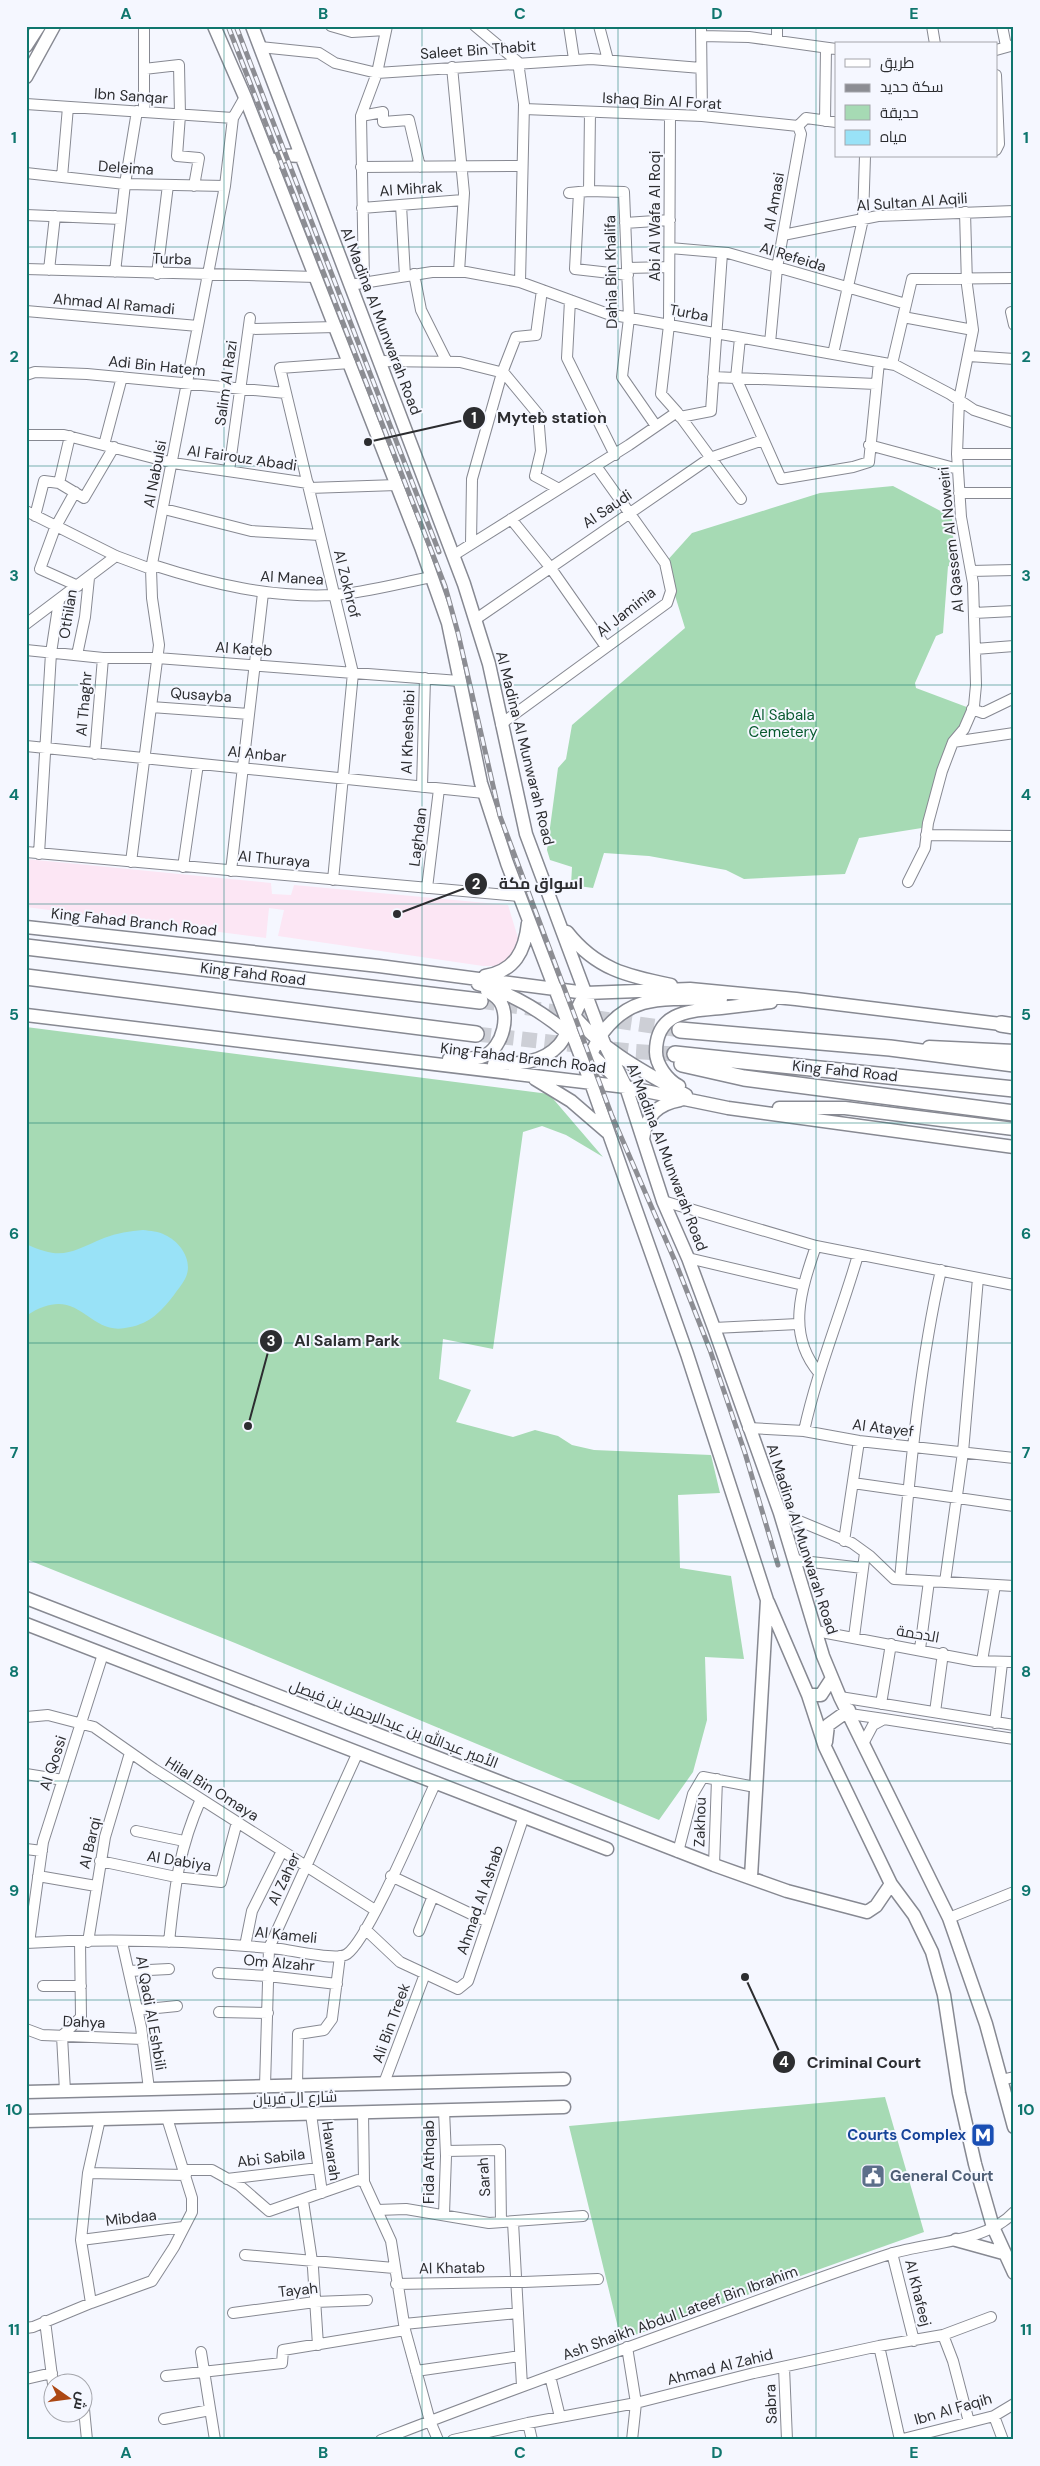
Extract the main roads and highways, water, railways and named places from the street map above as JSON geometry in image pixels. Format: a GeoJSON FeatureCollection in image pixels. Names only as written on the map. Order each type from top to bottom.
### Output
{"type":"FeatureCollection","features":[{"type":"Feature","properties":{"kind":"highway","name":"King Fahd Road"},"geometry":{"type":"LineString","coordinates":[[26,947],[480,1001]]}},
{"type":"Feature","properties":{"kind":"highway","name":"King Fahd Road"},"geometry":{"type":"LineString","coordinates":[[26,977],[476,1034]]}},
{"type":"Feature","properties":{"kind":"highway","name":"King Fahd Road"},"geometry":{"type":"LineString","coordinates":[[680,1030],[890,1048],[1014,1064]]}},
{"type":"Feature","properties":{"kind":"highway","name":"King Fahd Road"},"geometry":{"type":"LineString","coordinates":[[1014,1090],[679,1059],[744,1078],[1014,1113]]}},
{"type":"Feature","properties":{"kind":"main road"},"geometry":{"type":"LineString","coordinates":[[26,46],[39,26]]}},
{"type":"Feature","properties":{"kind":"main road"},"geometry":{"type":"LineString","coordinates":[[26,77],[54,26]]}},
{"type":"Feature","properties":{"kind":"main road"},"geometry":{"type":"LineString","coordinates":[[214,26],[245,97],[336,327],[432,577],[448,623],[484,793],[528,921],[591,1083],[687,1354],[767,1600],[808,1695],[825,1747],[891,1884],[914,1916],[932,1952],[944,1995],[959,2093],[993,2227],[1014,2273]]}},
{"type":"Feature","properties":{"kind":"main road","name":"Al Madina Al Munwarah Road"},"geometry":{"type":"LineString","coordinates":[[252,26],[300,156],[454,555],[489,664],[526,834],[586,993],[601,1039],[626,1087],[663,1201],[688,1258],[714,1328],[748,1428],[780,1513],[822,1656],[840,1697],[850,1712],[949,1918],[1007,2079],[1014,2127]]}},
{"type":"Feature","properties":{"kind":"main road"},"geometry":{"type":"LineString","coordinates":[[273,168],[275,160],[280,157],[300,156]]}},
{"type":"Feature","properties":{"kind":"main road"},"geometry":{"type":"LineString","coordinates":[[476,978],[502,972],[519,958],[526,938],[528,921]]}},
{"type":"Feature","properties":{"kind":"main road"},"geometry":{"type":"LineString","coordinates":[[558,922],[588,956],[606,966],[635,977],[690,989]]}},
{"type":"Feature","properties":{"kind":"main road","name":"King Fahad Branch Road"},"geometry":{"type":"LineString","coordinates":[[26,927],[437,973],[586,993],[690,989],[796,999],[1009,1025]]}},
{"type":"Feature","properties":{"kind":"main road"},"geometry":{"type":"LineString","coordinates":[[437,973],[486,986],[519,1000],[570,1028],[601,1039],[641,1071],[690,1098],[728,1108],[845,1108],[1014,1129]]}},
{"type":"Feature","properties":{"kind":"main road"},"geometry":{"type":"LineString","coordinates":[[426,1061],[484,1056],[496,1047],[504,1027],[504,1012],[498,998],[485,990],[437,973]]}},
{"type":"Feature","properties":{"kind":"main road"},"geometry":{"type":"LineString","coordinates":[[426,1061],[529,1063],[544,1057],[560,1045],[586,993]]}},
{"type":"Feature","properties":{"kind":"main road"},"geometry":{"type":"LineString","coordinates":[[591,1083],[589,1070],[592,1054],[601,1039],[616,1018],[643,1003],[683,1000],[796,999]]}},
{"type":"Feature","properties":{"kind":"main road"},"geometry":{"type":"LineString","coordinates":[[728,1108],[673,1083],[662,1070],[656,1057],[656,1043],[661,1029],[670,1019],[683,1012],[796,999]]}},
{"type":"Feature","properties":{"kind":"main road","name":"King Fahad Branch Road"},"geometry":{"type":"LineString","coordinates":[[26,1015],[426,1061],[626,1087],[728,1108],[1014,1147]]}},
{"type":"Feature","properties":{"kind":"main road"},"geometry":{"type":"LineString","coordinates":[[570,1028],[592,1054],[626,1087]]}},
{"type":"Feature","properties":{"kind":"main road"},"geometry":{"type":"LineString","coordinates":[[890,1048],[930,1047],[1014,1051]]}},
{"type":"Feature","properties":{"kind":"main road"},"geometry":{"type":"LineString","coordinates":[[526,1074],[571,1101],[610,1135]]}},
{"type":"Feature","properties":{"kind":"main road"},"geometry":{"type":"LineString","coordinates":[[643,1139],[644,1129],[652,1113],[666,1103],[684,1099]]}},
{"type":"Feature","properties":{"kind":"main road","name":"الأمير عبدالله بن عبدالرحمن بن فيصل"},"geometry":{"type":"LineString","coordinates":[[26,1598],[678,1852],[751,1878]]}},
{"type":"Feature","properties":{"kind":"main road"},"geometry":{"type":"LineString","coordinates":[[767,1600],[751,1878],[787,1891],[867,1912],[876,1906],[891,1884]]}},
{"type":"Feature","properties":{"kind":"main road"},"geometry":{"type":"LineString","coordinates":[[26,1624],[607,1849]]}},
{"type":"Feature","properties":{"kind":"main road"},"geometry":{"type":"LineString","coordinates":[[808,1695],[821,1695],[832,1678]]}},
{"type":"Feature","properties":{"kind":"main road"},"geometry":{"type":"LineString","coordinates":[[825,1747],[828,1725],[850,1712]]}},
{"type":"Feature","properties":{"kind":"main road","name":"شارع ال فريان"},"geometry":{"type":"LineString","coordinates":[[26,2092],[564,2078]]}},
{"type":"Feature","properties":{"kind":"main road","name":"شارع ال فريان"},"geometry":{"type":"LineString","coordinates":[[26,2121],[564,2107]]}},
{"type":"Feature","properties":{"kind":"main road"},"geometry":{"type":"LineString","coordinates":[[956,2240],[1003,2252]]}},
{"type":"Feature","properties":{"kind":"water"},"geometry":{"type":"Polygon","coordinates":[[[143,1230],[160,1233],[176,1242],[187,1259],[188,1266],[185,1279],[169,1301],[153,1317],[133,1326],[112,1328],[101,1324],[70,1306],[58,1304],[44,1307],[26,1316],[26,1244],[49,1252],[66,1253],[114,1235],[143,1230]]]}},
{"type":"Feature","properties":{"kind":"tunnel"},"geometry":{"type":"LineString","coordinates":[[480,1001],[680,1030]]}},
{"type":"Feature","properties":{"kind":"tunnel"},"geometry":{"type":"LineString","coordinates":[[476,1034],[630,1051],[675,1054]]}},
{"type":"Feature","properties":{"kind":"railway"},"geometry":{"type":"LineString","coordinates":[[228,26],[445,586],[458,633],[500,816],[612,1116],[675,1261],[710,1350],[745,1453],[778,1565]]}},
{"type":"Feature","properties":{"kind":"railway"},"geometry":{"type":"LineString","coordinates":[[236,26],[439,552]]}},
{"type":"Feature","properties":{"kind":"place","name":"Myteb station"},"geometry":{"type":"Point","coordinates":[368,442]}},
{"type":"Feature","properties":{"kind":"place","name":"اسواق مكة"},"geometry":{"type":"Point","coordinates":[397,914]}},
{"type":"Feature","properties":{"kind":"place","name":"Al Salam Park"},"geometry":{"type":"Point","coordinates":[248,1426]}},
{"type":"Feature","properties":{"kind":"place","name":"Criminal Court"},"geometry":{"type":"Point","coordinates":[745,1977]}},
{"type":"Feature","properties":{"kind":"place","name":"Courts Complex"},"geometry":{"type":"Point","coordinates":[983,2135]}},
{"type":"Feature","properties":{"kind":"place","name":"General Court"},"geometry":{"type":"Point","coordinates":[873,2176]}},
{"type":"Feature","properties":{"kind":"park label","name":"Al Sabala Cemetery"},"geometry":{"type":"Point","coordinates":[783,724]}}]}
